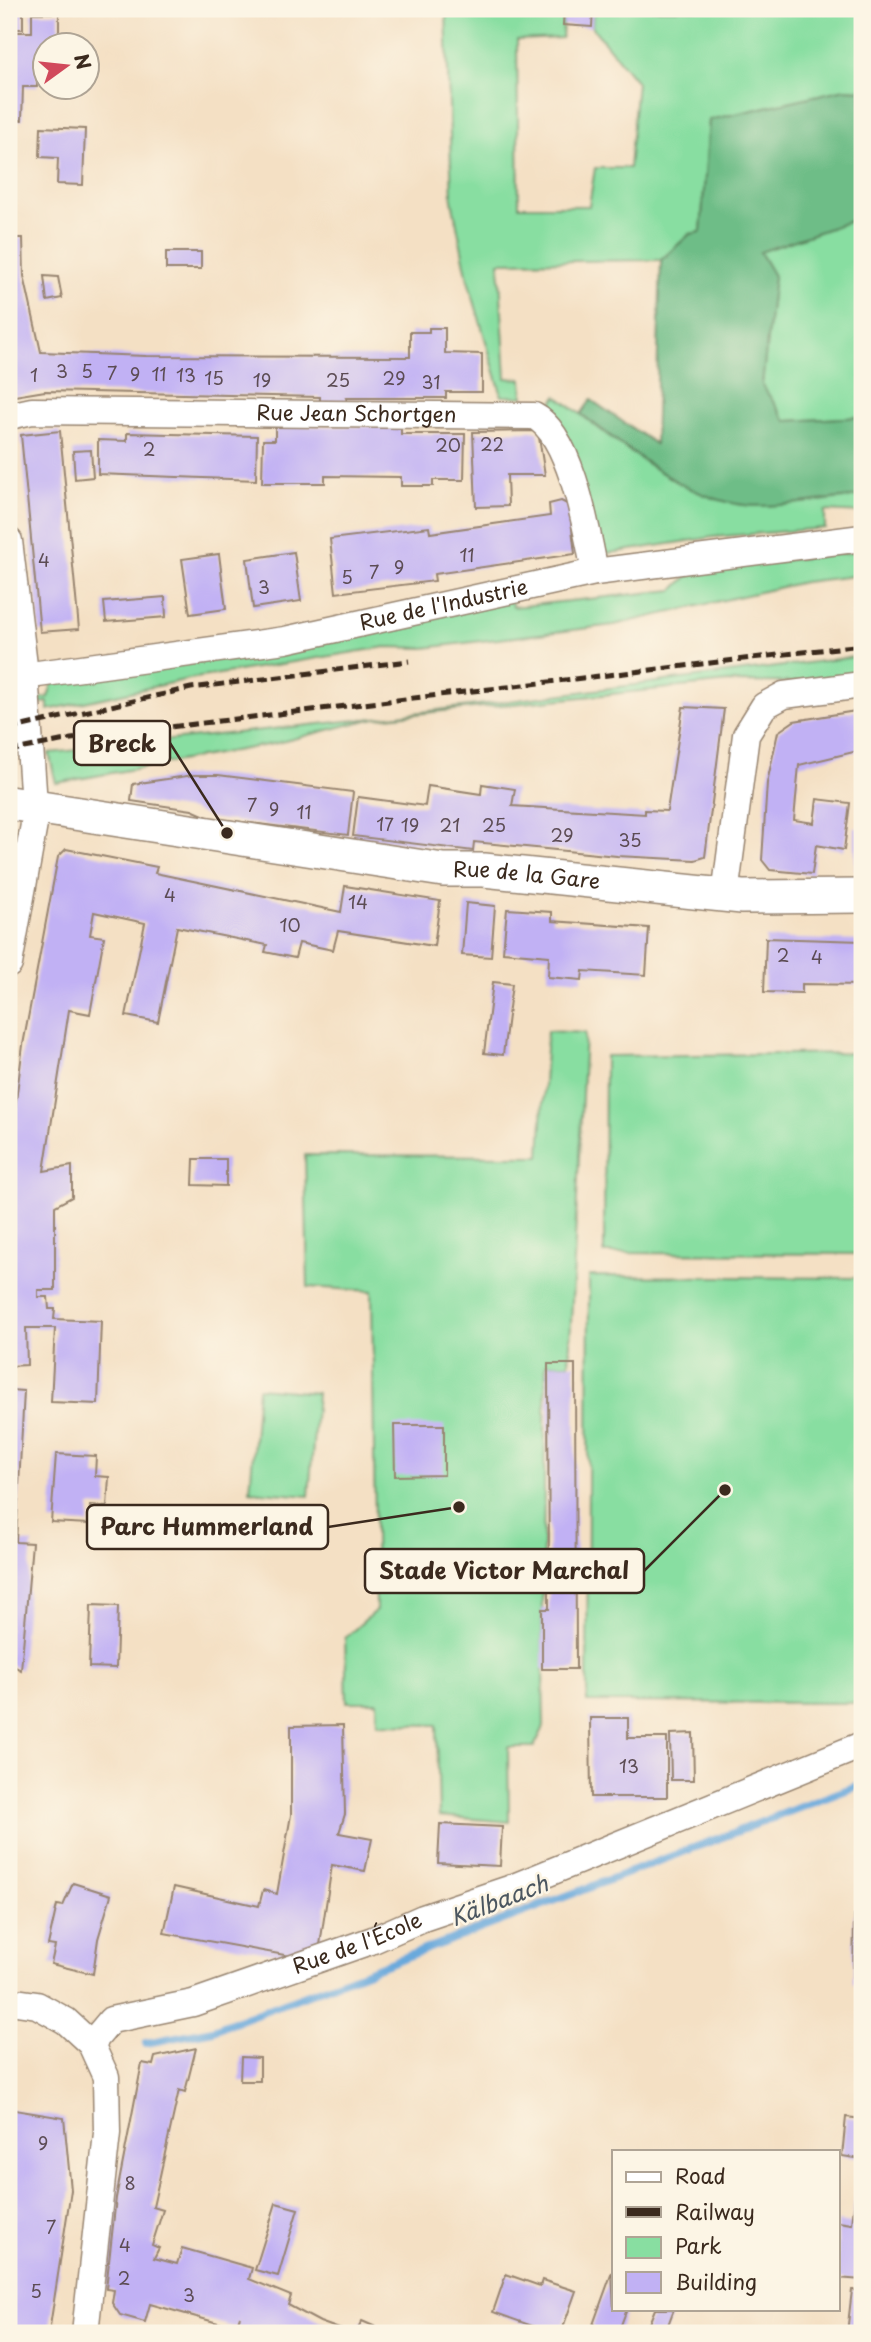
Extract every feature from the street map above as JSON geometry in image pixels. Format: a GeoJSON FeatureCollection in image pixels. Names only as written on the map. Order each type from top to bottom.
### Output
{"type":"FeatureCollection","features":[{"type":"Feature","properties":{"kind":"main road","name":"Rue de la Gare"},"geometry":{"type":"LineString","coordinates":[[22,806],[443,870],[484,870],[725,895],[862,897]]}},
{"type":"Feature","properties":{"kind":"street","name":"Rue Jean Schortgen"},"geometry":{"type":"LineString","coordinates":[[9,416],[46,411],[534,416],[546,423],[560,444],[595,572]]}},
{"type":"Feature","properties":{"kind":"street","name":"Rue de l'Industrie"},"geometry":{"type":"LineString","coordinates":[[17,676],[285,640],[595,572],[862,538]]}},
{"type":"Feature","properties":{"kind":"street"},"geometry":{"type":"LineString","coordinates":[[9,541],[22,806],[31,848],[9,964]]}},
{"type":"Feature","properties":{"kind":"street"},"geometry":{"type":"LineString","coordinates":[[725,895],[746,735],[764,706],[785,695],[862,685]]}},
{"type":"Feature","properties":{"kind":"street","name":"Rue de l'École"},"geometry":{"type":"LineString","coordinates":[[90,2044],[111,2020],[193,2003],[373,1940],[424,1918],[509,1889],[862,1745]]}},
{"type":"Feature","properties":{"kind":"street"},"geometry":{"type":"LineString","coordinates":[[9,2001],[37,2005],[66,2021],[90,2044],[106,2077],[107,2133],[85,2333]]}},
{"type":"Feature","properties":{"kind":"green space"},"geometry":{"type":"Polygon","coordinates":[[[446,9],[564,9],[562,38],[517,40],[519,206],[589,206],[595,168],[629,168],[637,82],[592,27],[593,9],[862,9],[862,90],[845,89],[709,120],[701,232],[690,234],[661,260],[499,262],[506,378],[522,379],[523,397],[502,396],[468,280],[452,200],[446,9]]]}},
{"type":"Feature","properties":{"kind":"green space"},"geometry":{"type":"Polygon","coordinates":[[[845,89],[862,90],[862,217],[760,252],[774,276],[762,385],[786,421],[862,417],[862,496],[771,506],[721,501],[658,470],[581,414],[591,400],[655,444],[661,260],[690,234],[701,232],[709,120],[845,89]]]}},
{"type":"Feature","properties":{"kind":"green space"},"geometry":{"type":"Polygon","coordinates":[[[862,217],[862,417],[786,421],[762,385],[774,276],[760,252],[862,217]]]}},
{"type":"Feature","properties":{"kind":"green space"},"geometry":{"type":"Polygon","coordinates":[[[557,396],[621,446],[695,491],[720,500],[757,506],[862,496],[862,513],[825,511],[825,528],[714,537],[592,556],[546,411],[557,396]]]}},
{"type":"Feature","properties":{"kind":"green space"},"geometry":{"type":"Polygon","coordinates":[[[862,551],[862,575],[804,582],[614,625],[424,648],[386,647],[189,679],[48,710],[48,702],[11,708],[9,718],[9,703],[48,697],[54,678],[510,598],[513,607],[673,590],[693,571],[862,551]]]}},
{"type":"Feature","properties":{"kind":"green space"},"geometry":{"type":"Polygon","coordinates":[[[862,656],[862,683],[729,682],[375,718],[862,656]]]}},
{"type":"Feature","properties":{"kind":"green space"},"geometry":{"type":"Polygon","coordinates":[[[375,718],[273,744],[56,783],[49,753],[375,718]]]}},
{"type":"Feature","properties":{"kind":"green space"},"geometry":{"type":"Polygon","coordinates":[[[547,1031],[585,1033],[569,1364],[546,1364],[542,1609],[544,1727],[534,1747],[508,1747],[509,1822],[439,1816],[437,1725],[378,1724],[377,1702],[347,1702],[345,1638],[376,1610],[372,1291],[308,1287],[305,1155],[540,1156],[547,1031]]]}},
{"type":"Feature","properties":{"kind":"green space"},"geometry":{"type":"Polygon","coordinates":[[[862,1053],[862,1254],[604,1253],[605,1056],[862,1053]]]}},
{"type":"Feature","properties":{"kind":"green space"},"geometry":{"type":"Polygon","coordinates":[[[589,1276],[862,1278],[862,1703],[587,1702],[589,1276]]]}},
{"type":"Feature","properties":{"kind":"green space"},"geometry":{"type":"Polygon","coordinates":[[[258,1388],[317,1393],[309,1496],[250,1491],[258,1388]]]}},
{"type":"Feature","properties":{"kind":"building"},"geometry":{"type":"Polygon","coordinates":[[[9,9],[23,9],[23,29],[9,29],[9,9]]]}},
{"type":"Feature","properties":{"kind":"building"},"geometry":{"type":"Polygon","coordinates":[[[564,9],[593,9],[592,27],[563,25],[564,9]]]}},
{"type":"Feature","properties":{"kind":"building"},"geometry":{"type":"Polygon","coordinates":[[[32,13],[59,13],[59,32],[32,32],[32,13]]]}},
{"type":"Feature","properties":{"kind":"building"},"geometry":{"type":"Polygon","coordinates":[[[10,32],[32,32],[32,87],[23,87],[22,120],[9,120],[10,32]]]}},
{"type":"Feature","properties":{"kind":"building"},"geometry":{"type":"Polygon","coordinates":[[[41,127],[85,129],[83,185],[57,184],[58,158],[40,157],[41,127]]]}},
{"type":"Feature","properties":{"kind":"building"},"geometry":{"type":"Polygon","coordinates":[[[9,238],[23,238],[24,276],[41,352],[146,356],[410,357],[410,332],[429,332],[429,328],[445,328],[445,353],[482,354],[482,392],[446,392],[446,398],[346,398],[349,405],[320,403],[320,397],[45,391],[15,396],[9,389],[9,238]]]}},
{"type":"Feature","properties":{"kind":"building"},"geometry":{"type":"Polygon","coordinates":[[[166,252],[201,252],[201,269],[166,269],[166,252]]]}},
{"type":"Feature","properties":{"kind":"building"},"geometry":{"type":"Polygon","coordinates":[[[44,276],[58,277],[62,298],[47,301],[44,276]]]}},
{"type":"Feature","properties":{"kind":"building"},"geometry":{"type":"Polygon","coordinates":[[[275,426],[401,427],[401,434],[465,434],[464,480],[433,480],[433,486],[401,486],[401,477],[325,476],[325,483],[262,483],[263,440],[275,440],[275,426]]]}},
{"type":"Feature","properties":{"kind":"building"},"geometry":{"type":"Polygon","coordinates":[[[60,431],[79,629],[40,632],[21,435],[60,431]]]}},
{"type":"Feature","properties":{"kind":"building"},"geometry":{"type":"Polygon","coordinates":[[[538,431],[545,475],[507,475],[508,506],[476,507],[473,432],[538,431]]]}},
{"type":"Feature","properties":{"kind":"building"},"geometry":{"type":"Polygon","coordinates":[[[127,433],[257,436],[256,480],[98,474],[98,440],[127,441],[127,433]]]}},
{"type":"Feature","properties":{"kind":"building"},"geometry":{"type":"Polygon","coordinates":[[[91,450],[93,477],[75,479],[73,451],[91,450]]]}},
{"type":"Feature","properties":{"kind":"building"},"geometry":{"type":"Polygon","coordinates":[[[561,501],[567,504],[570,512],[575,554],[434,574],[435,581],[336,593],[330,539],[429,527],[430,533],[550,516],[549,504],[561,501]]]}},
{"type":"Feature","properties":{"kind":"building"},"geometry":{"type":"Polygon","coordinates":[[[294,552],[301,601],[253,608],[247,559],[294,552]]]}},
{"type":"Feature","properties":{"kind":"building"},"geometry":{"type":"Polygon","coordinates":[[[219,554],[226,609],[190,614],[182,559],[219,554]]]}},
{"type":"Feature","properties":{"kind":"building"},"geometry":{"type":"Polygon","coordinates":[[[165,597],[166,617],[106,622],[104,602],[165,597]]]}},
{"type":"Feature","properties":{"kind":"building"},"geometry":{"type":"Polygon","coordinates":[[[683,707],[724,709],[705,857],[695,860],[617,856],[474,842],[473,851],[353,836],[358,797],[425,806],[428,786],[481,794],[482,784],[515,789],[512,806],[645,814],[645,810],[667,811],[683,707]]]}},
{"type":"Feature","properties":{"kind":"building"},"geometry":{"type":"Polygon","coordinates":[[[862,710],[862,750],[799,765],[794,820],[814,823],[817,799],[850,803],[844,850],[816,845],[812,874],[770,870],[762,860],[767,783],[778,732],[794,721],[862,710]]]}},
{"type":"Feature","properties":{"kind":"building"},"geometry":{"type":"Polygon","coordinates":[[[194,775],[218,775],[353,792],[348,835],[210,818],[192,810],[131,801],[133,784],[194,775]]]}},
{"type":"Feature","properties":{"kind":"building"},"geometry":{"type":"Polygon","coordinates":[[[855,828],[862,828],[862,870],[855,870],[855,828]]]}},
{"type":"Feature","properties":{"kind":"building"},"geometry":{"type":"Polygon","coordinates":[[[66,849],[157,867],[155,873],[341,912],[345,886],[440,901],[434,946],[338,931],[333,950],[299,943],[295,958],[265,952],[267,945],[177,927],[158,1022],[126,1016],[145,923],[94,912],[90,935],[104,937],[90,1014],[69,1010],[44,1171],[72,1166],[72,1197],[55,1206],[55,1290],[38,1290],[38,1297],[48,1297],[49,1309],[55,1309],[54,1319],[101,1321],[98,1404],[51,1402],[55,1328],[26,1328],[27,1365],[9,1366],[9,1157],[23,1045],[58,857],[66,849]]]}},
{"type":"Feature","properties":{"kind":"building"},"geometry":{"type":"Polygon","coordinates":[[[466,903],[495,906],[491,957],[462,955],[466,903]]]}},
{"type":"Feature","properties":{"kind":"building"},"geometry":{"type":"Polygon","coordinates":[[[507,909],[552,912],[552,921],[649,928],[646,975],[583,971],[582,980],[548,977],[549,956],[503,952],[507,909]]]}},
{"type":"Feature","properties":{"kind":"building"},"geometry":{"type":"Polygon","coordinates":[[[766,938],[862,941],[862,985],[802,984],[802,993],[764,992],[766,938]]]}},
{"type":"Feature","properties":{"kind":"building"},"geometry":{"type":"Polygon","coordinates":[[[493,982],[512,984],[503,1055],[484,1053],[493,982]]]}},
{"type":"Feature","properties":{"kind":"building"},"geometry":{"type":"Polygon","coordinates":[[[194,1159],[226,1159],[226,1186],[193,1185],[194,1159]]]}},
{"type":"Feature","properties":{"kind":"building"},"geometry":{"type":"Polygon","coordinates":[[[548,1364],[575,1364],[576,1669],[542,1669],[542,1609],[549,1609],[548,1364]]]}},
{"type":"Feature","properties":{"kind":"building"},"geometry":{"type":"Polygon","coordinates":[[[9,1390],[24,1391],[16,1542],[32,1543],[21,1670],[9,1664],[9,1390]]]}},
{"type":"Feature","properties":{"kind":"building"},"geometry":{"type":"Polygon","coordinates":[[[394,1425],[444,1425],[444,1475],[395,1476],[394,1425]]]}},
{"type":"Feature","properties":{"kind":"building"},"geometry":{"type":"Polygon","coordinates":[[[56,1454],[96,1456],[95,1476],[109,1477],[107,1507],[90,1506],[89,1524],[51,1522],[56,1454]]]}},
{"type":"Feature","properties":{"kind":"building"},"geometry":{"type":"Polygon","coordinates":[[[91,1605],[118,1606],[116,1668],[89,1667],[91,1605]]]}},
{"type":"Feature","properties":{"kind":"building"},"geometry":{"type":"Polygon","coordinates":[[[590,1718],[628,1718],[628,1738],[667,1738],[667,1797],[591,1797],[590,1718]]]}},
{"type":"Feature","properties":{"kind":"building"},"geometry":{"type":"Polygon","coordinates":[[[343,1725],[345,1814],[339,1833],[372,1839],[365,1871],[332,1865],[320,1945],[301,1958],[164,1933],[174,1887],[259,1906],[263,1890],[277,1894],[291,1815],[291,1726],[343,1725]]]}},
{"type":"Feature","properties":{"kind":"building"},"geometry":{"type":"Polygon","coordinates":[[[693,1733],[694,1780],[671,1780],[670,1734],[693,1733]]]}},
{"type":"Feature","properties":{"kind":"building"},"geometry":{"type":"Polygon","coordinates":[[[440,1824],[502,1827],[500,1866],[438,1863],[440,1824]]]}},
{"type":"Feature","properties":{"kind":"building"},"geometry":{"type":"Polygon","coordinates":[[[73,1883],[111,1895],[98,1939],[93,1974],[51,1964],[55,1946],[48,1945],[57,1905],[63,1906],[73,1883]]]}},
{"type":"Feature","properties":{"kind":"building"},"geometry":{"type":"Polygon","coordinates":[[[854,1915],[862,1915],[862,1984],[853,1984],[854,1915]]]}},
{"type":"Feature","properties":{"kind":"building"},"geometry":{"type":"Polygon","coordinates":[[[196,2048],[185,2092],[179,2090],[153,2207],[163,2210],[152,2245],[159,2248],[154,2258],[177,2264],[182,2248],[252,2268],[249,2279],[291,2296],[288,2305],[320,2322],[350,2333],[241,2333],[236,2331],[240,2316],[236,2328],[150,2304],[145,2322],[120,2315],[112,2303],[114,2290],[106,2289],[116,2198],[142,2063],[153,2065],[155,2057],[196,2048]]]}},
{"type":"Feature","properties":{"kind":"building"},"geometry":{"type":"Polygon","coordinates":[[[241,2057],[260,2058],[260,2081],[240,2081],[241,2057]]]}},
{"type":"Feature","properties":{"kind":"building"},"geometry":{"type":"Polygon","coordinates":[[[9,2109],[64,2118],[71,2190],[49,2333],[9,2333],[9,2210],[13,2169],[9,2168],[9,2109]]]}},
{"type":"Feature","properties":{"kind":"building"},"geometry":{"type":"Polygon","coordinates":[[[846,2117],[862,2119],[862,2159],[842,2156],[846,2117]]]}},
{"type":"Feature","properties":{"kind":"building"},"geometry":{"type":"Polygon","coordinates":[[[857,2178],[862,2179],[862,2280],[840,2278],[840,2222],[852,2224],[857,2178]]]}},
{"type":"Feature","properties":{"kind":"building"},"geometry":{"type":"Polygon","coordinates":[[[276,2203],[298,2209],[278,2276],[255,2270],[276,2203]]]}},
{"type":"Feature","properties":{"kind":"building"},"geometry":{"type":"Polygon","coordinates":[[[612,2272],[612,2310],[627,2310],[618,2333],[590,2333],[612,2272]]]}},
{"type":"Feature","properties":{"kind":"building"},"geometry":{"type":"Polygon","coordinates":[[[506,2274],[540,2286],[542,2280],[576,2291],[561,2333],[552,2333],[493,2312],[506,2274]]]}},
{"type":"Feature","properties":{"kind":"building"},"geometry":{"type":"Polygon","coordinates":[[[852,2290],[862,2291],[862,2333],[847,2333],[852,2290]]]}},
{"type":"Feature","properties":{"kind":"building"},"geometry":{"type":"Polygon","coordinates":[[[655,2310],[674,2310],[665,2333],[645,2333],[655,2310]]]}},
{"type":"Feature","properties":{"kind":"building"},"geometry":{"type":"Polygon","coordinates":[[[362,2321],[385,2331],[356,2333],[362,2321]]]}},
{"type":"Feature","properties":{"kind":"waterway","name":"Kälbaach"},"geometry":{"type":"LineString","coordinates":[[146,2043],[213,2030],[862,1784]]}},
{"type":"Feature","properties":{"kind":"railway"},"geometry":{"type":"LineString","coordinates":[[9,751],[71,739],[862,645]]}},
{"type":"Feature","properties":{"kind":"railway"},"geometry":{"type":"LineString","coordinates":[[9,729],[191,688],[409,661]]}},
{"type":"Feature","properties":{"kind":"place","name":"Breck"},"geometry":{"type":"Point","coordinates":[227,833]}},
{"type":"Feature","properties":{"kind":"place","name":"Stade Victor Marchal"},"geometry":{"type":"Point","coordinates":[725,1490]}},
{"type":"Feature","properties":{"kind":"place","name":"Parc Hummerland"},"geometry":{"type":"Point","coordinates":[459,1507]}}]}
